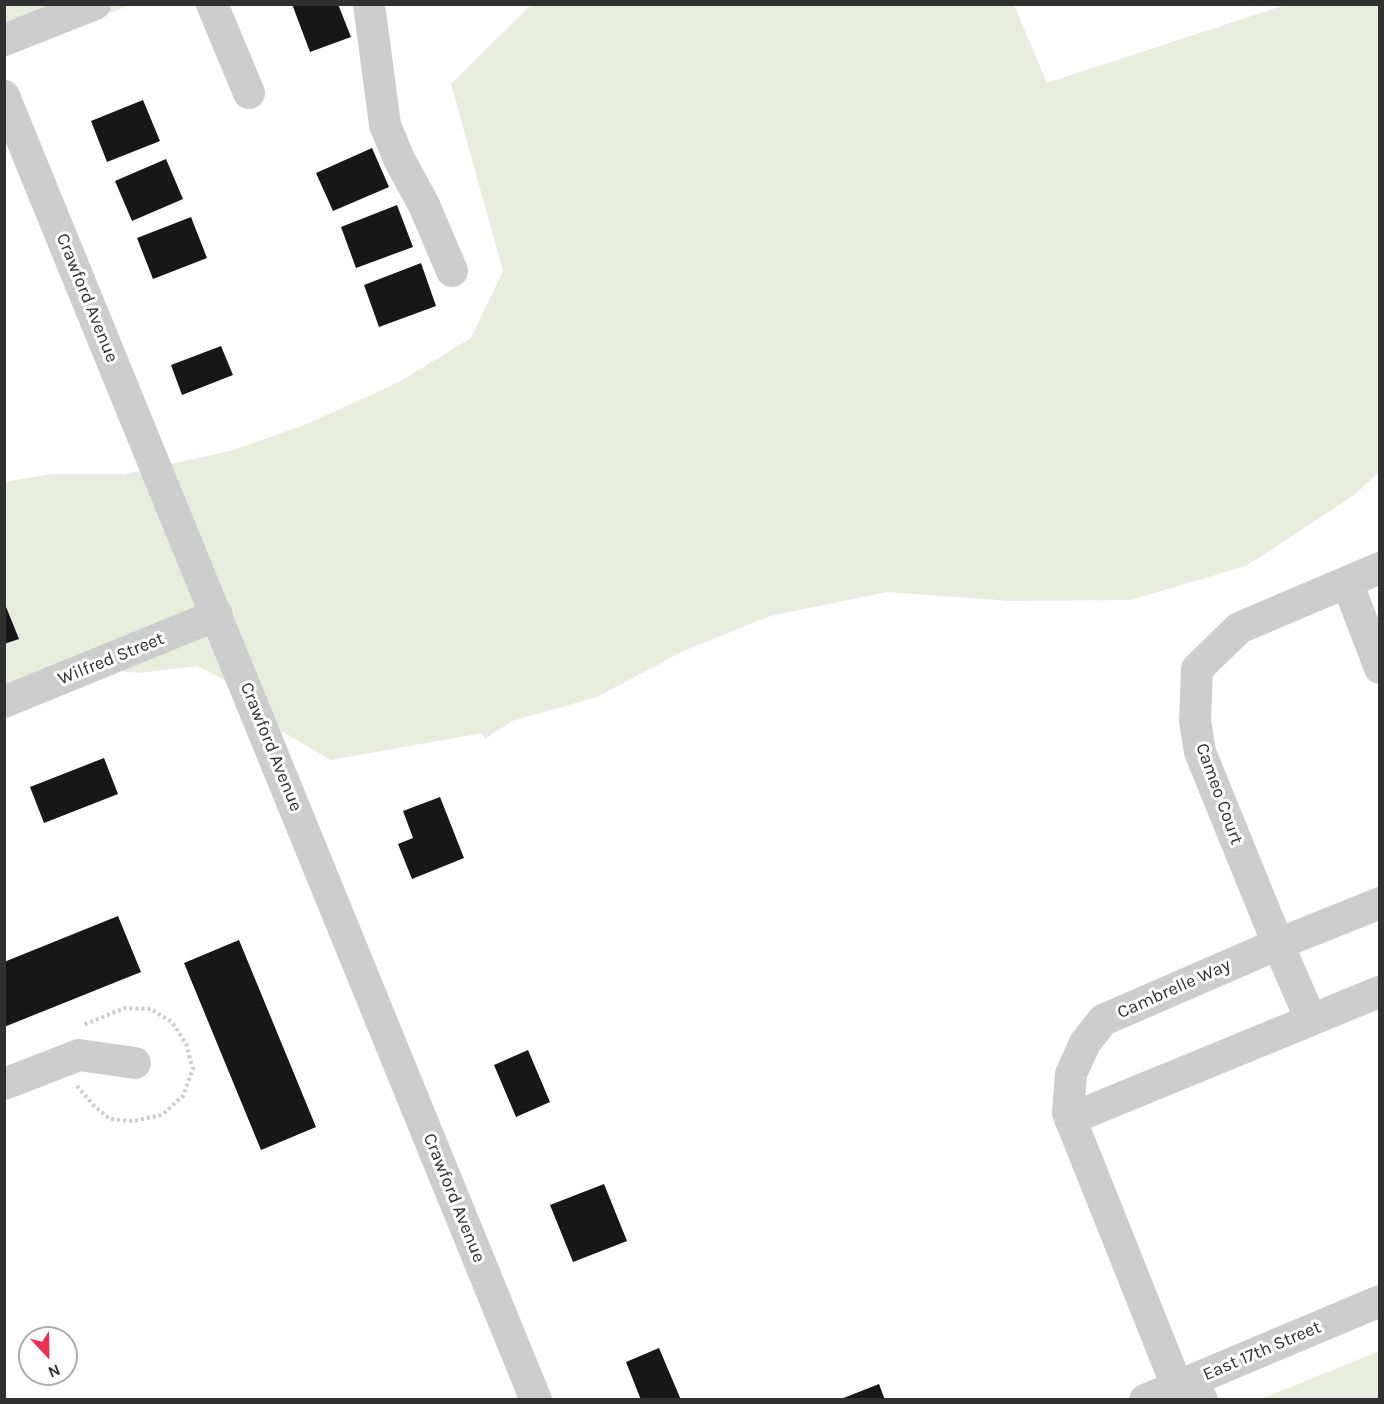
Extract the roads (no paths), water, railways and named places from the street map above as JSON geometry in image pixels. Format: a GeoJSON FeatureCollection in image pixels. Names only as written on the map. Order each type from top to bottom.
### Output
{"type":"FeatureCollection","features":[{"type":"Feature","properties":{"kind":"street"},"geometry":{"type":"LineString","coordinates":[[4,40],[94,4]]}},
{"type":"Feature","properties":{"kind":"street"},"geometry":{"type":"LineString","coordinates":[[212,4],[249,93]]}},
{"type":"Feature","properties":{"kind":"street"},"geometry":{"type":"LineString","coordinates":[[369,4],[385,125],[399,159],[424,205],[452,272]]}},
{"type":"Feature","properties":{"kind":"street","name":"Crawford Avenue"},"geometry":{"type":"LineString","coordinates":[[4,96],[536,1400]]}},
{"type":"Feature","properties":{"kind":"street","name":"Cameo Court"},"geometry":{"type":"LineString","coordinates":[[1311,1020],[1200,752],[1195,721],[1197,669],[1239,628],[1380,568]]}},
{"type":"Feature","properties":{"kind":"street"},"geometry":{"type":"LineString","coordinates":[[1347,582],[1380,668]]}},
{"type":"Feature","properties":{"kind":"street","name":"Wilfred Street"},"geometry":{"type":"LineString","coordinates":[[4,702],[217,615]]}},
{"type":"Feature","properties":{"kind":"street","name":"Cambrelle Way"},"geometry":{"type":"LineString","coordinates":[[1190,1393],[1070,1119],[1068,1113],[1071,1074],[1085,1043],[1103,1020],[1278,944],[1380,903]]}},
{"type":"Feature","properties":{"kind":"street"},"geometry":{"type":"LineString","coordinates":[[1070,1119],[1379,993]]}},
{"type":"Feature","properties":{"kind":"street"},"geometry":{"type":"LineString","coordinates":[[4,1084],[79,1055],[135,1063]]}},
{"type":"Feature","properties":{"kind":"street","name":"East 17th Street"},"geometry":{"type":"LineString","coordinates":[[1145,1400],[1190,1393],[1380,1301]]}}]}
